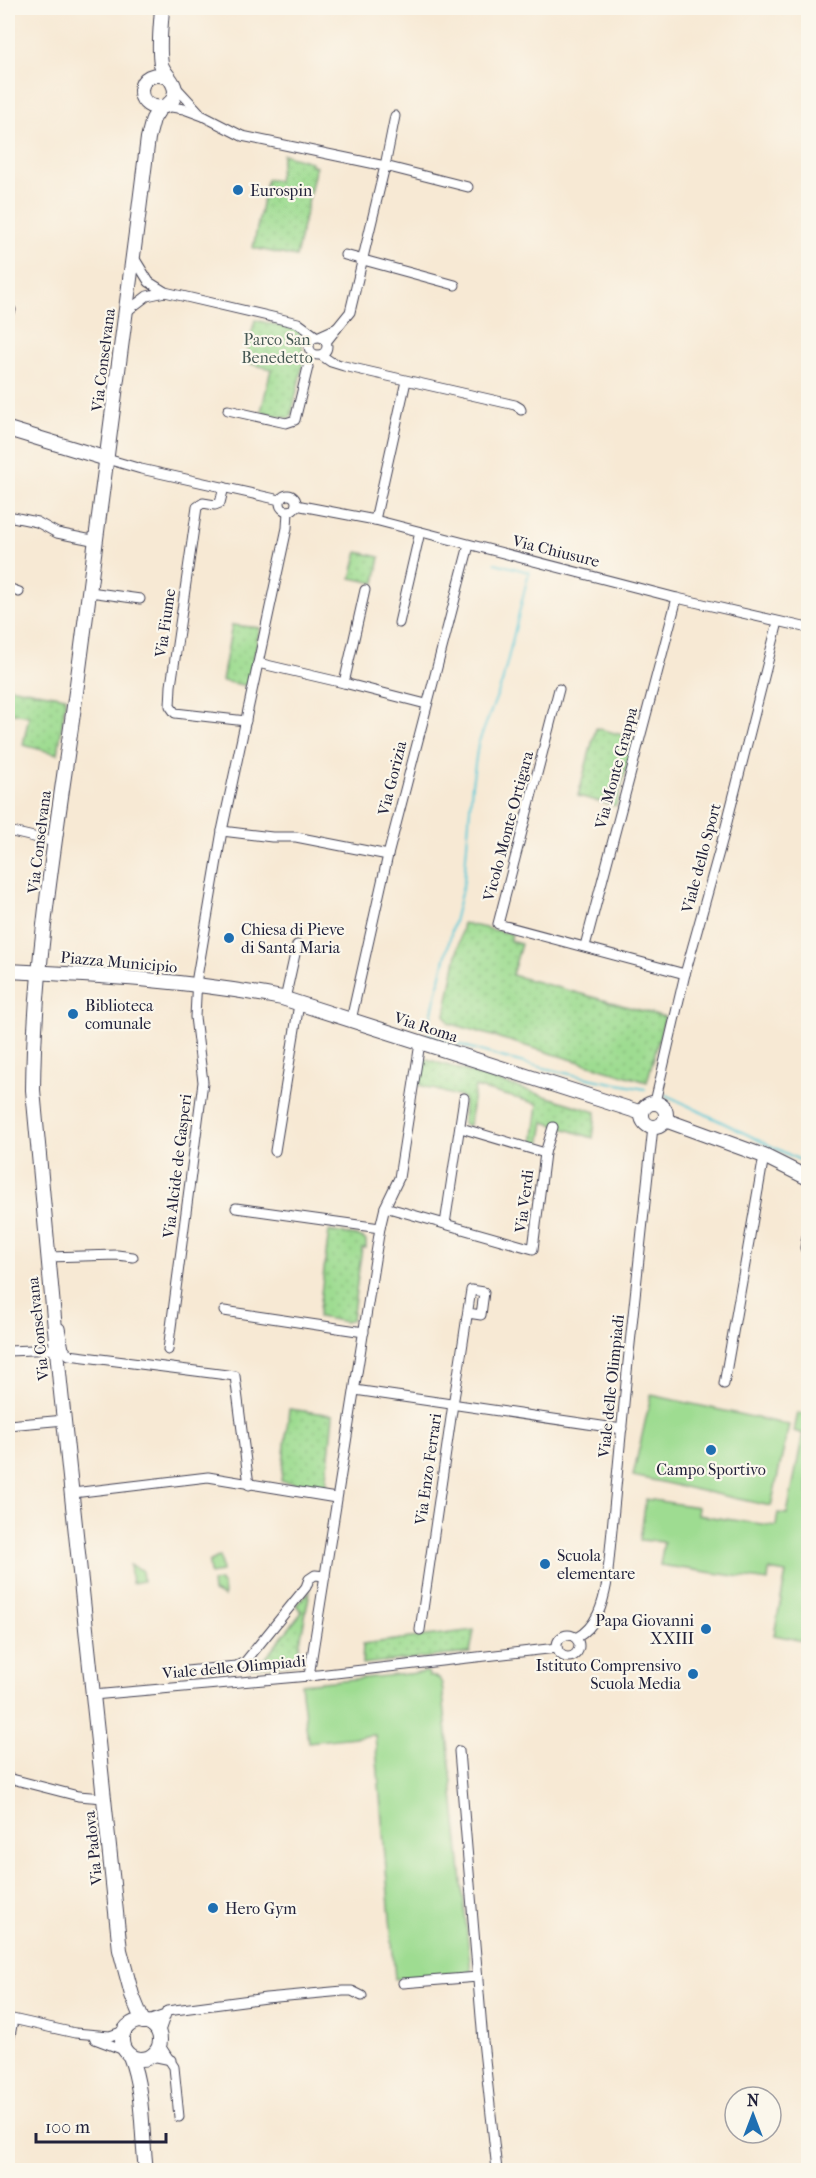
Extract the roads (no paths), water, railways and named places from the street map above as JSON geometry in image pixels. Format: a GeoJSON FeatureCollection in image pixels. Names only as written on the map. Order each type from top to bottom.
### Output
{"type":"FeatureCollection","features":[{"type":"Feature","properties":{"kind":"main road"},"geometry":{"type":"LineString","coordinates":[[160,42],[150,76],[141,88],[143,99],[157,106],[170,103],[174,95],[161,64],[162,8]]}},
{"type":"Feature","properties":{"kind":"main road"},"geometry":{"type":"LineString","coordinates":[[150,76],[160,74],[169,80]]}},
{"type":"Feature","properties":{"kind":"main road","name":"Via Conselvana"},"geometry":{"type":"LineString","coordinates":[[93,1695],[48,1257],[33,1089],[34,1047],[55,842],[90,592],[148,138],[157,106]]}},
{"type":"Feature","properties":{"kind":"main road"},"geometry":{"type":"LineString","coordinates":[[8,429],[107,459]]}},
{"type":"Feature","properties":{"kind":"main road","name":"Piazza Municipio"},"geometry":{"type":"LineString","coordinates":[[8,971],[196,985]]}},
{"type":"Feature","properties":{"kind":"main road","name":"Via Roma"},"geometry":{"type":"LineString","coordinates":[[196,985],[285,999],[642,1113]]}},
{"type":"Feature","properties":{"kind":"main road"},"geometry":{"type":"LineString","coordinates":[[659,1124],[665,1108],[655,1102],[648,1104],[642,1113],[644,1121],[764,1156],[808,1178]]}},
{"type":"Feature","properties":{"kind":"main road","name":"Via Padova"},"geometry":{"type":"LineString","coordinates":[[93,1695],[120,1950],[132,1995],[144,2022]]}},
{"type":"Feature","properties":{"kind":"main road","name":"Via Padova"},"geometry":{"type":"LineString","coordinates":[[126,2029],[132,1995]]}},
{"type":"Feature","properties":{"kind":"main road"},"geometry":{"type":"LineString","coordinates":[[140,2087],[154,2048],[154,2026],[144,2022],[136,2022],[126,2029],[122,2042],[140,2087],[141,2128],[146,2170]]}},
{"type":"Feature","properties":{"kind":"main road"},"geometry":{"type":"LineString","coordinates":[[127,2053],[141,2059],[154,2048]]}},
{"type":"Feature","properties":{"kind":"street"},"geometry":{"type":"LineString","coordinates":[[169,80],[202,116]]}},
{"type":"Feature","properties":{"kind":"street"},"geometry":{"type":"LineString","coordinates":[[157,106],[184,109],[242,136],[385,166],[468,187]]}},
{"type":"Feature","properties":{"kind":"street"},"geometry":{"type":"LineString","coordinates":[[318,349],[351,312],[395,116]]}},
{"type":"Feature","properties":{"kind":"street"},"geometry":{"type":"LineString","coordinates":[[345,255],[455,285]]}},
{"type":"Feature","properties":{"kind":"street"},"geometry":{"type":"LineString","coordinates":[[133,256],[149,282],[165,292],[298,323],[317,337],[322,338],[308,367],[293,422],[286,423],[228,410]]}},
{"type":"Feature","properties":{"kind":"street"},"geometry":{"type":"LineString","coordinates":[[125,312],[147,296],[165,292]]}},
{"type":"Feature","properties":{"kind":"street"},"geometry":{"type":"LineString","coordinates":[[298,323],[331,362],[515,405],[521,410]]}},
{"type":"Feature","properties":{"kind":"street"},"geometry":{"type":"LineString","coordinates":[[317,337],[337,328]]}},
{"type":"Feature","properties":{"kind":"street"},"geometry":{"type":"LineString","coordinates":[[375,520],[406,381]]}},
{"type":"Feature","properties":{"kind":"street","name":"Via Chiusure"},"geometry":{"type":"LineString","coordinates":[[107,459],[280,500],[284,496],[291,496],[295,500],[292,508],[375,520],[677,598],[808,628]]}},
{"type":"Feature","properties":{"kind":"street","name":"Via Fiume"},"geometry":{"type":"LineString","coordinates":[[224,487],[220,503],[215,506],[202,503],[197,507],[170,706],[175,712],[246,721]]}},
{"type":"Feature","properties":{"kind":"street"},"geometry":{"type":"LineString","coordinates":[[196,985],[222,831],[292,508]]}},
{"type":"Feature","properties":{"kind":"street"},"geometry":{"type":"LineString","coordinates":[[8,516],[37,522],[57,533],[96,540]]}},
{"type":"Feature","properties":{"kind":"street"},"geometry":{"type":"LineString","coordinates":[[399,623],[420,532]]}},
{"type":"Feature","properties":{"kind":"street","name":"Via Gorizia"},"geometry":{"type":"LineString","coordinates":[[351,1020],[388,855],[469,545]]}},
{"type":"Feature","properties":{"kind":"street"},"geometry":{"type":"LineString","coordinates":[[8,588],[19,592]]}},
{"type":"Feature","properties":{"kind":"street"},"geometry":{"type":"LineString","coordinates":[[344,682],[364,590]]}},
{"type":"Feature","properties":{"kind":"street"},"geometry":{"type":"LineString","coordinates":[[90,592],[140,599]]}},
{"type":"Feature","properties":{"kind":"street","name":"Via Monte Grappa"},"geometry":{"type":"LineString","coordinates":[[585,946],[677,598]]}},
{"type":"Feature","properties":{"kind":"street","name":"Viale dello Sport"},"geometry":{"type":"LineString","coordinates":[[655,1102],[685,974],[778,622]]}},
{"type":"Feature","properties":{"kind":"street"},"geometry":{"type":"LineString","coordinates":[[258,663],[344,682],[426,704]]}},
{"type":"Feature","properties":{"kind":"street","name":"Vicolo Monte Ortigara"},"geometry":{"type":"LineString","coordinates":[[559,689],[498,924],[585,946]]}},
{"type":"Feature","properties":{"kind":"street"},"geometry":{"type":"LineString","coordinates":[[8,831],[55,842]]}},
{"type":"Feature","properties":{"kind":"street"},"geometry":{"type":"LineString","coordinates":[[222,831],[272,837],[296,837],[388,855]]}},
{"type":"Feature","properties":{"kind":"street"},"geometry":{"type":"LineString","coordinates":[[285,999],[297,945]]}},
{"type":"Feature","properties":{"kind":"street"},"geometry":{"type":"LineString","coordinates":[[585,946],[685,974]]}},
{"type":"Feature","properties":{"kind":"street","name":"Via Alcide de Gasperi"},"geometry":{"type":"LineString","coordinates":[[168,1350],[203,1082],[196,1025],[196,985]]}},
{"type":"Feature","properties":{"kind":"street"},"geometry":{"type":"LineString","coordinates":[[275,1151],[299,1004]]}},
{"type":"Feature","properties":{"kind":"street"},"geometry":{"type":"LineString","coordinates":[[309,1676],[380,1228],[385,1207],[399,1178],[420,1043]]}},
{"type":"Feature","properties":{"kind":"street"},"geometry":{"type":"LineString","coordinates":[[444,1224],[464,1098]]}},
{"type":"Feature","properties":{"kind":"street","name":"Viale delle Olimpiadi"},"geometry":{"type":"LineString","coordinates":[[576,1638],[595,1621],[604,1597],[659,1124]]}},
{"type":"Feature","properties":{"kind":"street"},"geometry":{"type":"LineString","coordinates":[[545,1153],[553,1127]]}},
{"type":"Feature","properties":{"kind":"street","name":"Via Verdi"},"geometry":{"type":"LineString","coordinates":[[385,1207],[533,1249],[545,1153],[461,1128]]}},
{"type":"Feature","properties":{"kind":"street"},"geometry":{"type":"LineString","coordinates":[[724,1384],[764,1156]]}},
{"type":"Feature","properties":{"kind":"street"},"geometry":{"type":"LineString","coordinates":[[236,1208],[380,1228]]}},
{"type":"Feature","properties":{"kind":"street"},"geometry":{"type":"LineString","coordinates":[[805,1248],[808,1231]]}},
{"type":"Feature","properties":{"kind":"street"},"geometry":{"type":"LineString","coordinates":[[48,1257],[117,1255],[133,1257]]}},
{"type":"Feature","properties":{"kind":"street"},"geometry":{"type":"LineString","coordinates":[[224,1311],[364,1332]]}},
{"type":"Feature","properties":{"kind":"street","name":"Via Enzo Ferrari"},"geometry":{"type":"LineString","coordinates":[[420,1630],[468,1313]]}},
{"type":"Feature","properties":{"kind":"street"},"geometry":{"type":"LineString","coordinates":[[55,1322],[62,1329],[64,1349],[69,1355],[235,1376],[249,1485]]}},
{"type":"Feature","properties":{"kind":"street"},"geometry":{"type":"LineString","coordinates":[[8,1352],[57,1349]]}},
{"type":"Feature","properties":{"kind":"street"},"geometry":{"type":"LineString","coordinates":[[355,1390],[622,1429]]}},
{"type":"Feature","properties":{"kind":"street"},"geometry":{"type":"LineString","coordinates":[[8,1425],[65,1420]]}},
{"type":"Feature","properties":{"kind":"street"},"geometry":{"type":"LineString","coordinates":[[73,1492],[208,1477],[336,1498]]}},
{"type":"Feature","properties":{"kind":"street"},"geometry":{"type":"LineString","coordinates":[[187,1671],[236,1666],[245,1662],[306,1587],[309,1579],[315,1575],[324,1581]]}},
{"type":"Feature","properties":{"kind":"street"},"geometry":{"type":"LineString","coordinates":[[570,1635],[576,1638],[580,1647],[573,1657],[562,1656],[557,1648],[563,1636],[570,1635]]}},
{"type":"Feature","properties":{"kind":"street","name":"Viale delle Olimpiadi"},"geometry":{"type":"LineString","coordinates":[[93,1695],[309,1676],[557,1648]]}},
{"type":"Feature","properties":{"kind":"street"},"geometry":{"type":"LineString","coordinates":[[459,1751],[478,1977],[498,2170]]}},
{"type":"Feature","properties":{"kind":"street"},"geometry":{"type":"LineString","coordinates":[[8,1778],[78,1796],[104,1798]]}},
{"type":"Feature","properties":{"kind":"street"},"geometry":{"type":"LineString","coordinates":[[403,1983],[478,1977]]}},
{"type":"Feature","properties":{"kind":"street"},"geometry":{"type":"LineString","coordinates":[[179,2118],[174,2067],[171,2060],[154,2048],[167,2011],[343,1991],[362,1996]]}},
{"type":"Feature","properties":{"kind":"street"},"geometry":{"type":"LineString","coordinates":[[144,2022],[165,2015]]}},
{"type":"Feature","properties":{"kind":"street"},"geometry":{"type":"LineString","coordinates":[[8,2046],[10,2019],[75,2032],[110,2036],[126,2029]]}},
{"type":"Feature","properties":{"kind":"street"},"geometry":{"type":"LineString","coordinates":[[75,2032],[127,2053]]}},
{"type":"Feature","properties":{"kind":"waterway"},"geometry":{"type":"LineString","coordinates":[[495,563],[529,572],[502,683],[478,744],[472,784],[464,881],[428,1028],[429,1034],[536,1066],[645,1089]]}},
{"type":"Feature","properties":{"kind":"waterway"},"geometry":{"type":"LineString","coordinates":[[666,1095],[808,1164]]}},
{"type":"Feature","properties":{"kind":"place","name":"Eurospin"},"geometry":{"type":"Point","coordinates":[238,190]}},
{"type":"Feature","properties":{"kind":"place","name":"Chiesa di Pieve di Santa Maria"},"geometry":{"type":"Point","coordinates":[229,938]}},
{"type":"Feature","properties":{"kind":"place","name":"Biblioteca comunale"},"geometry":{"type":"Point","coordinates":[73,1014]}},
{"type":"Feature","properties":{"kind":"place","name":"Campo Sportivo"},"geometry":{"type":"Point","coordinates":[711,1450]}},
{"type":"Feature","properties":{"kind":"place","name":"Scuola elementare"},"geometry":{"type":"Point","coordinates":[545,1564]}},
{"type":"Feature","properties":{"kind":"place","name":"Papa Giovanni XXIII"},"geometry":{"type":"Point","coordinates":[706,1629]}},
{"type":"Feature","properties":{"kind":"place","name":"Istituto Comprensivo Scuola Media"},"geometry":{"type":"Point","coordinates":[693,1674]}},
{"type":"Feature","properties":{"kind":"place","name":"Hero Gym"},"geometry":{"type":"Point","coordinates":[213,1908]}},
{"type":"Feature","properties":{"kind":"park label","name":"Parco San Benedetto"},"geometry":{"type":"Point","coordinates":[277,348]}}]}
